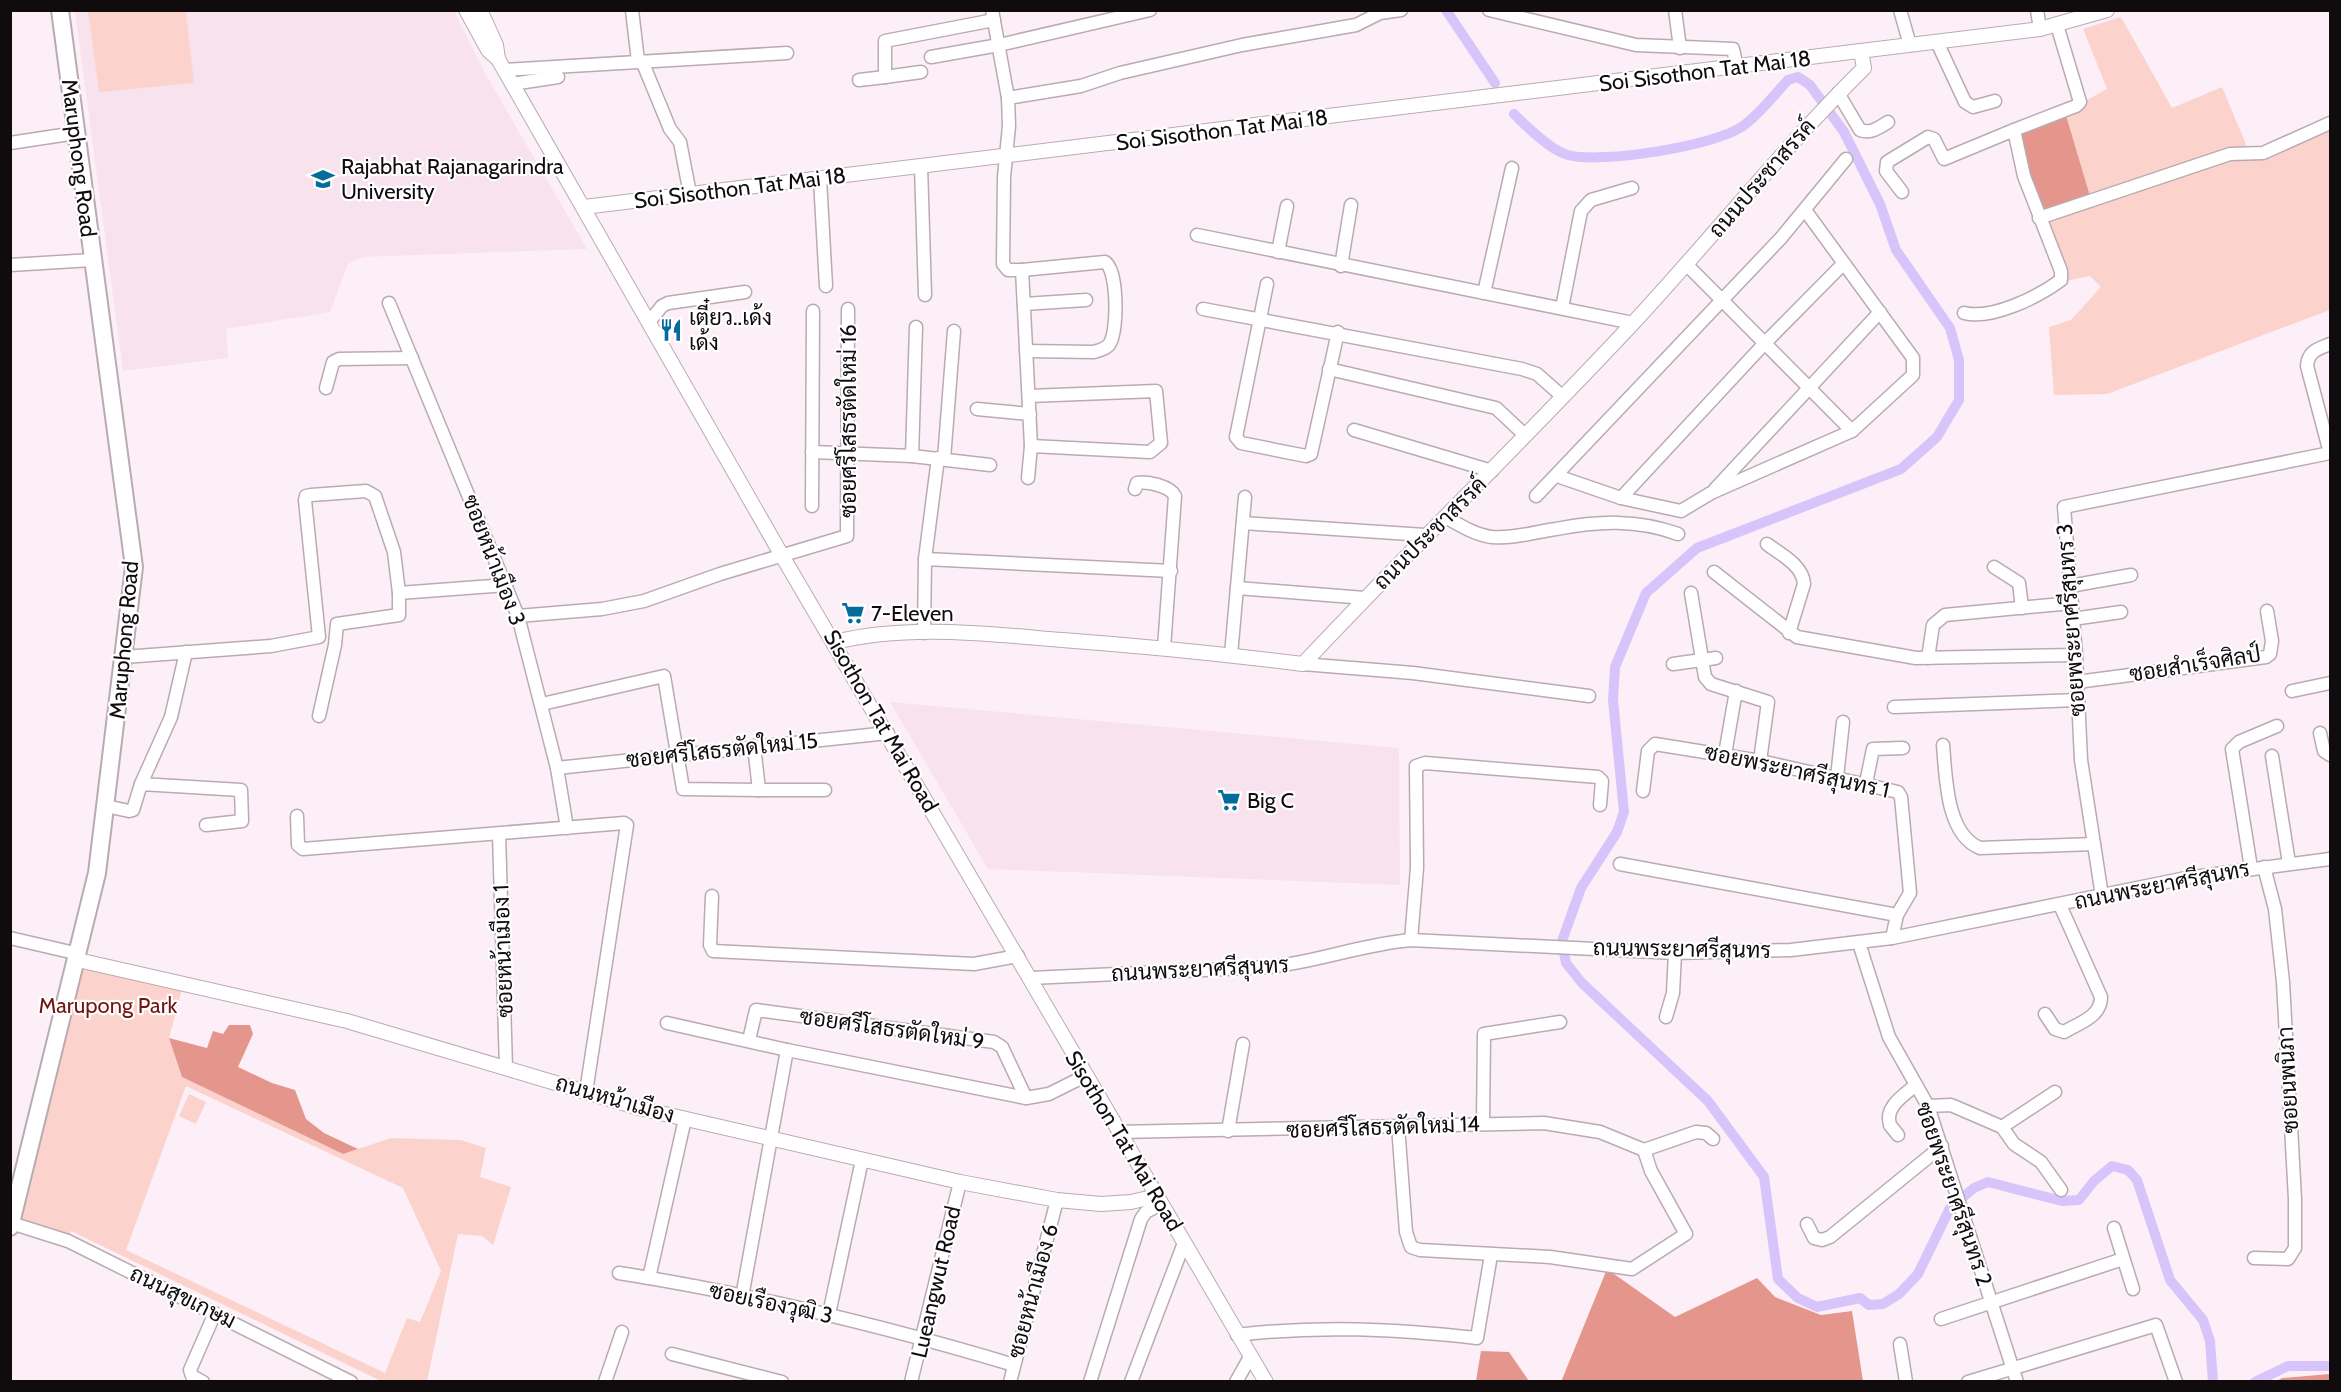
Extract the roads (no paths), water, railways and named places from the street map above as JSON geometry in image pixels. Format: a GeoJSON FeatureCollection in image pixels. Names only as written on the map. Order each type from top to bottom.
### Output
{"type":"FeatureCollection","features":[{"type":"Feature","properties":{"kind":"main road","name":"Maruphong Road"},"geometry":{"type":"LineString","coordinates":[[11,1225],[79,957],[97,873],[134,567],[60,10]]}},
{"type":"Feature","properties":{"kind":"street","name":"Sisothon Tat Mai Road"},"geometry":{"type":"LineString","coordinates":[[466,10],[584,207],[782,554],[1018,956],[1085,1076],[1266,1382]]}},
{"type":"Feature","properties":{"kind":"street","name":"Sisothon Tat Mai Road"},"geometry":{"type":"LineString","coordinates":[[480,10],[496,45],[501,65]]}},
{"type":"Feature","properties":{"kind":"street"},"geometry":{"type":"LineString","coordinates":[[632,10],[640,61],[670,129],[680,141],[690,194]]}},
{"type":"Feature","properties":{"kind":"street"},"geometry":{"type":"LineString","coordinates":[[931,57],[999,45],[1150,10]]}},
{"type":"Feature","properties":{"kind":"street"},"geometry":{"type":"LineString","coordinates":[[1008,98],[1081,86],[1120,73],[1242,45],[1356,25],[1380,13],[1401,10]]}},
{"type":"Feature","properties":{"kind":"street"},"geometry":{"type":"LineString","coordinates":[[1489,10],[1610,40],[1680,48],[1733,50],[1737,67]]}},
{"type":"Feature","properties":{"kind":"street"},"geometry":{"type":"LineString","coordinates":[[1676,10],[1680,48]]}},
{"type":"Feature","properties":{"kind":"street"},"geometry":{"type":"LineString","coordinates":[[1900,10],[1910,45]]}},
{"type":"Feature","properties":{"kind":"street"},"geometry":{"type":"LineString","coordinates":[[2037,10],[2040,29]]}},
{"type":"Feature","properties":{"kind":"street","name":"Soi Sisothon Tat Mai 18"},"geometry":{"type":"LineString","coordinates":[[584,207],[2040,29],[2107,10]]}},
{"type":"Feature","properties":{"kind":"street"},"geometry":{"type":"LineString","coordinates":[[885,76],[883,44],[888,39],[993,15],[1008,98],[1009,126],[1005,156],[1003,264],[1008,270],[1022,270],[1105,262],[1114,274],[1114,332],[1110,344],[1094,352],[1026,351]]}},
{"type":"Feature","properties":{"kind":"street"},"geometry":{"type":"LineString","coordinates":[[1902,192],[1886,171],[1887,162],[1928,137],[1934,138],[1944,159],[2080,102],[2057,25]]}},
{"type":"Feature","properties":{"kind":"street"},"geometry":{"type":"LineString","coordinates":[[1937,42],[1965,102],[1973,107],[1995,101]]}},
{"type":"Feature","properties":{"kind":"street","name":"ถนนประชาสรรค์"},"geometry":{"type":"LineString","coordinates":[[1303,664],[1425,534],[1492,471],[1687,265],[1819,113],[1864,68],[1861,51]]}},
{"type":"Feature","properties":{"kind":"street"},"geometry":{"type":"LineString","coordinates":[[501,65],[640,61],[787,53]]}},
{"type":"Feature","properties":{"kind":"street"},"geometry":{"type":"LineString","coordinates":[[859,80],[921,72]]}},
{"type":"Feature","properties":{"kind":"street"},"geometry":{"type":"LineString","coordinates":[[512,84],[558,77]]}},
{"type":"Feature","properties":{"kind":"street"},"geometry":{"type":"LineString","coordinates":[[1836,95],[1860,129],[1866,132],[1874,130],[1888,122]]}},
{"type":"Feature","properties":{"kind":"street"},"geometry":{"type":"LineString","coordinates":[[2039,218],[2230,154],[2263,153],[2331,123]]}},
{"type":"Feature","properties":{"kind":"street"},"geometry":{"type":"LineString","coordinates":[[1964,313],[1991,315],[2061,280],[2061,271],[2024,176],[2014,130]]}},
{"type":"Feature","properties":{"kind":"street"},"geometry":{"type":"LineString","coordinates":[[10,143],[76,133]]}},
{"type":"Feature","properties":{"kind":"street"},"geometry":{"type":"LineString","coordinates":[[1536,496],[1722,301],[1805,210],[1846,159]]}},
{"type":"Feature","properties":{"kind":"street"},"geometry":{"type":"LineString","coordinates":[[921,166],[925,295]]}},
{"type":"Feature","properties":{"kind":"street"},"geometry":{"type":"LineString","coordinates":[[1484,293],[1512,168]]}},
{"type":"Feature","properties":{"kind":"street"},"geometry":{"type":"LineString","coordinates":[[820,179],[826,286]]}},
{"type":"Feature","properties":{"kind":"street"},"geometry":{"type":"LineString","coordinates":[[1562,308],[1581,211],[1591,200],[1632,188]]}},
{"type":"Feature","properties":{"kind":"street"},"geometry":{"type":"LineString","coordinates":[[1341,266],[1351,205]]}},
{"type":"Feature","properties":{"kind":"street"},"geometry":{"type":"LineString","coordinates":[[1278,252],[1287,206]]}},
{"type":"Feature","properties":{"kind":"street"},"geometry":{"type":"LineString","coordinates":[[1557,476],[1621,498],[1681,511],[1711,493],[1852,431],[1913,375],[1912,358],[1805,210]]}},
{"type":"Feature","properties":{"kind":"street"},"geometry":{"type":"LineString","coordinates":[[1197,235],[1341,266],[1633,323]]}},
{"type":"Feature","properties":{"kind":"street"},"geometry":{"type":"LineString","coordinates":[[10,265],[92,260]]}},
{"type":"Feature","properties":{"kind":"street"},"geometry":{"type":"LineString","coordinates":[[1621,498],[1764,344],[1843,264]]}},
{"type":"Feature","properties":{"kind":"street"},"geometry":{"type":"LineString","coordinates":[[1687,265],[1852,431]]}},
{"type":"Feature","properties":{"kind":"street"},"geometry":{"type":"LineString","coordinates":[[1022,270],[1031,446],[1028,478]]}},
{"type":"Feature","properties":{"kind":"street"},"geometry":{"type":"LineString","coordinates":[[1267,284],[1236,437],[1241,442],[1306,456],[1311,454],[1338,332]]}},
{"type":"Feature","properties":{"kind":"street"},"geometry":{"type":"LineString","coordinates":[[649,322],[662,306],[669,303],[745,292]]}},
{"type":"Feature","properties":{"kind":"street"},"geometry":{"type":"LineString","coordinates":[[1024,304],[1086,300]]}},
{"type":"Feature","properties":{"kind":"street","name":"ซอยหน้าเมือง 3"},"geometry":{"type":"LineString","coordinates":[[389,303],[518,616],[557,768],[567,828]]}},
{"type":"Feature","properties":{"kind":"street","name":"ซอยศรีโสธรตัดใหม่ 16"},"geometry":{"type":"LineString","coordinates":[[782,554],[847,536],[848,309]]}},
{"type":"Feature","properties":{"kind":"street"},"geometry":{"type":"LineString","coordinates":[[1203,309],[1338,332],[1522,369],[1537,374],[1563,397]]}},
{"type":"Feature","properties":{"kind":"street"},"geometry":{"type":"LineString","coordinates":[[812,506],[813,311]]}},
{"type":"Feature","properties":{"kind":"street"},"geometry":{"type":"LineString","coordinates":[[1711,493],[1880,312]]}},
{"type":"Feature","properties":{"kind":"street"},"geometry":{"type":"LineString","coordinates":[[912,456],[916,327]]}},
{"type":"Feature","properties":{"kind":"street"},"geometry":{"type":"LineString","coordinates":[[924,633],[926,559],[941,458],[954,331]]}},
{"type":"Feature","properties":{"kind":"street"},"geometry":{"type":"LineString","coordinates":[[2330,453],[2307,366],[2308,357],[2313,351],[2331,344]]}},
{"type":"Feature","properties":{"kind":"street"},"geometry":{"type":"LineString","coordinates":[[326,388],[333,362],[339,359],[412,358]]}},
{"type":"Feature","properties":{"kind":"street"},"geometry":{"type":"LineString","coordinates":[[1329,369],[1496,408],[1526,435]]}},
{"type":"Feature","properties":{"kind":"street"},"geometry":{"type":"LineString","coordinates":[[1029,396],[1156,391],[1161,443],[1150,452],[1031,446]]}},
{"type":"Feature","properties":{"kind":"street"},"geometry":{"type":"LineString","coordinates":[[977,409],[1030,414]]}},
{"type":"Feature","properties":{"kind":"street"},"geometry":{"type":"LineString","coordinates":[[1353,430],[1492,471]]}},
{"type":"Feature","properties":{"kind":"street"},"geometry":{"type":"LineString","coordinates":[[812,452],[941,458],[990,465]]}},
{"type":"Feature","properties":{"kind":"street","name":"ซอยพระยาศรีสุนทร 3"},"geometry":{"type":"LineString","coordinates":[[2102,896],[2082,771],[2076,655],[2063,514],[2067,505],[2330,453]]}},
{"type":"Feature","properties":{"kind":"street"},"geometry":{"type":"LineString","coordinates":[[1135,489],[1137,483],[1143,482],[1169,489],[1175,496],[1164,648]]}},
{"type":"Feature","properties":{"kind":"street"},"geometry":{"type":"LineString","coordinates":[[319,637],[306,496],[366,491],[375,496],[394,552],[399,592],[399,615],[335,625],[336,634],[320,716]]}},
{"type":"Feature","properties":{"kind":"street"},"geometry":{"type":"LineString","coordinates":[[1231,655],[1245,497]]}},
{"type":"Feature","properties":{"kind":"street"},"geometry":{"type":"LineString","coordinates":[[1445,517],[1477,533],[1491,537],[1522,535],[1611,522],[1657,526],[1678,534]]}},
{"type":"Feature","properties":{"kind":"street"},"geometry":{"type":"LineString","coordinates":[[1243,523],[1425,534]]}},
{"type":"Feature","properties":{"kind":"street"},"geometry":{"type":"LineString","coordinates":[[1767,544],[1798,569],[1803,576],[1804,584],[1789,633]]}},
{"type":"Feature","properties":{"kind":"street"},"geometry":{"type":"LineString","coordinates":[[518,616],[602,609],[644,601],[782,554]]}},
{"type":"Feature","properties":{"kind":"street"},"geometry":{"type":"LineString","coordinates":[[926,559],[1171,571]]}},
{"type":"Feature","properties":{"kind":"street"},"geometry":{"type":"LineString","coordinates":[[1994,567],[2019,583],[2022,608]]}},
{"type":"Feature","properties":{"kind":"street"},"geometry":{"type":"LineString","coordinates":[[1714,572],[1789,633],[1804,639],[1902,656],[1928,658],[2076,655]]}},
{"type":"Feature","properties":{"kind":"street"},"geometry":{"type":"LineString","coordinates":[[2070,586],[2131,575]]}},
{"type":"Feature","properties":{"kind":"street"},"geometry":{"type":"LineString","coordinates":[[399,592],[506,585]]}},
{"type":"Feature","properties":{"kind":"street"},"geometry":{"type":"LineString","coordinates":[[1237,588],[1365,598]]}},
{"type":"Feature","properties":{"kind":"street"},"geometry":{"type":"LineString","coordinates":[[1690,593],[1705,677],[1708,682],[1768,702],[1760,761]]}},
{"type":"Feature","properties":{"kind":"street"},"geometry":{"type":"LineString","coordinates":[[1928,658],[1933,625],[1945,615],[2072,603]]}},
{"type":"Feature","properties":{"kind":"street","name":"ซอยสำเร็จศิลป์"},"geometry":{"type":"LineString","coordinates":[[2077,682],[2266,657],[2270,654],[2272,641],[2267,611]]}},
{"type":"Feature","properties":{"kind":"street"},"geometry":{"type":"LineString","coordinates":[[2073,620],[2121,612]]}},
{"type":"Feature","properties":{"kind":"street"},"geometry":{"type":"LineString","coordinates":[[124,657],[271,646],[336,634]]}},
{"type":"Feature","properties":{"kind":"street"},"geometry":{"type":"LineString","coordinates":[[835,642],[874,634],[989,634],[1164,648],[1303,664],[1413,673],[1589,696]]}},
{"type":"Feature","properties":{"kind":"street"},"geometry":{"type":"LineString","coordinates":[[106,806],[132,810],[171,717],[186,652]]}},
{"type":"Feature","properties":{"kind":"street"},"geometry":{"type":"LineString","coordinates":[[1672,664],[1716,658]]}},
{"type":"Feature","properties":{"kind":"street"},"geometry":{"type":"LineString","coordinates":[[542,704],[664,676],[683,789],[825,790]]}},
{"type":"Feature","properties":{"kind":"street"},"geometry":{"type":"LineString","coordinates":[[2292,691],[2331,683]]}},
{"type":"Feature","properties":{"kind":"street"},"geometry":{"type":"LineString","coordinates":[[1725,754],[1736,691]]}},
{"type":"Feature","properties":{"kind":"street"},"geometry":{"type":"LineString","coordinates":[[1894,707],[2078,700]]}},
{"type":"Feature","properties":{"kind":"street"},"geometry":{"type":"LineString","coordinates":[[1837,777],[1843,722]]}},
{"type":"Feature","properties":{"kind":"street"},"geometry":{"type":"LineString","coordinates":[[2257,867],[2232,749],[2239,742],[2277,726]]}},
{"type":"Feature","properties":{"kind":"street","name":"ซอยศรีโสธรตัดใหม่ 15"},"geometry":{"type":"LineString","coordinates":[[557,768],[888,733]]}},
{"type":"Feature","properties":{"kind":"street"},"geometry":{"type":"LineString","coordinates":[[2320,733],[2324,751],[2331,755]]}},
{"type":"Feature","properties":{"kind":"street","name":"ซอยพระยาศรีสุนทร 1"},"geometry":{"type":"LineString","coordinates":[[1643,791],[1648,751],[1655,744],[1725,754],[1893,789],[1901,797],[1910,893],[1897,915],[1892,938]]}},
{"type":"Feature","properties":{"kind":"street"},"geometry":{"type":"LineString","coordinates":[[1943,745],[1953,817],[1958,832],[1968,843],[1980,848],[2094,844]]}},
{"type":"Feature","properties":{"kind":"street"},"geometry":{"type":"LineString","coordinates":[[754,746],[759,790]]}},
{"type":"Feature","properties":{"kind":"street"},"geometry":{"type":"LineString","coordinates":[[1866,783],[1870,753],[1873,749],[1903,748]]}},
{"type":"Feature","properties":{"kind":"street"},"geometry":{"type":"LineString","coordinates":[[2272,756],[2289,863]]}},
{"type":"Feature","properties":{"kind":"street"},"geometry":{"type":"LineString","coordinates":[[1411,940],[1417,868],[1416,766],[1425,763],[1598,777],[1602,781],[1600,806]]}},
{"type":"Feature","properties":{"kind":"street"},"geometry":{"type":"LineString","coordinates":[[141,784],[241,790],[242,821],[206,825]]}},
{"type":"Feature","properties":{"kind":"street"},"geometry":{"type":"LineString","coordinates":[[297,816],[298,845],[303,849],[624,823],[628,830],[586,1092]]}},
{"type":"Feature","properties":{"kind":"street","name":"ซอยหน้าเมือง 1"},"geometry":{"type":"LineString","coordinates":[[499,834],[506,1068]]}},
{"type":"Feature","properties":{"kind":"street","name":"ถนนพระยาศรีสุนทร"},"geometry":{"type":"LineString","coordinates":[[1030,978],[1300,964],[1383,943],[1411,940],[1675,953],[1791,950],[1892,938],[2257,867],[2331,859]]}},
{"type":"Feature","properties":{"kind":"street"},"geometry":{"type":"LineString","coordinates":[[1620,864],[1897,915]]}},
{"type":"Feature","properties":{"kind":"street","name":"ซอยนพนิภา"},"geometry":{"type":"LineString","coordinates":[[2254,1258],[2288,1259],[2295,1248],[2295,1199],[2283,982],[2275,909],[2257,867]]}},
{"type":"Feature","properties":{"kind":"street"},"geometry":{"type":"LineString","coordinates":[[712,896],[710,945],[713,951],[974,964],[1018,956]]}},
{"type":"Feature","properties":{"kind":"street"},"geometry":{"type":"LineString","coordinates":[[2045,1014],[2055,1029],[2064,1032],[2096,1014],[2101,1006],[2101,997],[2060,905]]}},
{"type":"Feature","properties":{"kind":"street"},"geometry":{"type":"LineString","coordinates":[[10,938],[79,957]]}},
{"type":"Feature","properties":{"kind":"street","name":"ซอยพระยาศรีสุนทร 2"},"geometry":{"type":"LineString","coordinates":[[1859,943],[1889,1037],[1928,1106],[2017,1382]]}},
{"type":"Feature","properties":{"kind":"street"},"geometry":{"type":"LineString","coordinates":[[1666,1017],[1673,993],[1675,953]]}},
{"type":"Feature","properties":{"kind":"street","name":"ถนนหน้าเมือง"},"geometry":{"type":"LineString","coordinates":[[79,957],[333,1018],[685,1119],[862,1160],[960,1182],[1057,1200],[1116,1204],[1159,1200]]}},
{"type":"Feature","properties":{"kind":"street","name":"ซอยศรีโสธรตัดใหม่ 9"},"geometry":{"type":"LineString","coordinates":[[749,1040],[756,1010],[994,1042],[1002,1047],[1026,1098]]}},
{"type":"Feature","properties":{"kind":"street"},"geometry":{"type":"LineString","coordinates":[[1483,1124],[1485,1034],[1560,1022]]}},
{"type":"Feature","properties":{"kind":"street","name":"ซอยศรีโสธรตัดใหม่ 9"},"geometry":{"type":"LineString","coordinates":[[667,1023],[787,1050],[1026,1098],[1049,1094],[1085,1076]]}},
{"type":"Feature","properties":{"kind":"street"},"geometry":{"type":"LineString","coordinates":[[1228,1131],[1243,1044]]}},
{"type":"Feature","properties":{"kind":"street"},"geometry":{"type":"LineString","coordinates":[[742,1297],[787,1050]]}},
{"type":"Feature","properties":{"kind":"street"},"geometry":{"type":"LineString","coordinates":[[1898,1135],[1890,1125],[1890,1111],[1897,1101],[1916,1085]]}},
{"type":"Feature","properties":{"kind":"street"},"geometry":{"type":"LineString","coordinates":[[2002,1127],[2055,1092]]}},
{"type":"Feature","properties":{"kind":"street"},"geometry":{"type":"LineString","coordinates":[[1928,1106],[1951,1105],[2002,1127],[2014,1144],[2041,1162],[2061,1190]]}},
{"type":"Feature","properties":{"kind":"street"},"geometry":{"type":"LineString","coordinates":[[649,1278],[685,1119]]}},
{"type":"Feature","properties":{"kind":"street","name":"ซอยศรีโสธรตัดใหม่ 14"},"geometry":{"type":"LineString","coordinates":[[1118,1132],[1544,1123],[1575,1126],[1618,1137],[1644,1150]]}},
{"type":"Feature","properties":{"kind":"street"},"geometry":{"type":"LineString","coordinates":[[1398,1126],[1406,1232],[1411,1248],[1491,1255],[1550,1257],[1632,1269],[1686,1234],[1651,1171],[1644,1150],[1696,1132],[1706,1133],[1713,1139]]}},
{"type":"Feature","properties":{"kind":"street"},"geometry":{"type":"LineString","coordinates":[[1807,1224],[1814,1238],[1822,1240],[1830,1237],[1942,1146]]}},
{"type":"Feature","properties":{"kind":"street"},"geometry":{"type":"LineString","coordinates":[[829,1314],[862,1160]]}},
{"type":"Feature","properties":{"kind":"street","name":"Lueangwut Road"},"geometry":{"type":"LineString","coordinates":[[911,1382],[960,1182]]}},
{"type":"Feature","properties":{"kind":"street","name":"ซอยหน้าเมือง 6"},"geometry":{"type":"LineString","coordinates":[[1010,1382],[1057,1200]]}},
{"type":"Feature","properties":{"kind":"street"},"geometry":{"type":"LineString","coordinates":[[1090,1382],[1141,1219],[1159,1200]]}},
{"type":"Feature","properties":{"kind":"street","name":"ถนนสุขเกษม"},"geometry":{"type":"LineString","coordinates":[[11,1225],[68,1241],[351,1382]]}},
{"type":"Feature","properties":{"kind":"street"},"geometry":{"type":"LineString","coordinates":[[2114,1228],[2133,1289]]}},
{"type":"Feature","properties":{"kind":"street"},"geometry":{"type":"LineString","coordinates":[[1131,1382],[1184,1243]]}},
{"type":"Feature","properties":{"kind":"street"},"geometry":{"type":"LineString","coordinates":[[1237,1335],[1292,1328],[1329,1328],[1386,1329],[1477,1338],[1491,1255]]}},
{"type":"Feature","properties":{"kind":"street"},"geometry":{"type":"LineString","coordinates":[[1941,1319],[2123,1259]]}},
{"type":"Feature","properties":{"kind":"street","name":"ซอยเรืองวุฒิ 3"},"geometry":{"type":"LineString","coordinates":[[619,1273],[829,1314],[922,1337],[1014,1365]]}},
{"type":"Feature","properties":{"kind":"street"},"geometry":{"type":"LineString","coordinates":[[203,1382],[192,1376],[190,1370],[215,1313]]}},
{"type":"Feature","properties":{"kind":"street"},"geometry":{"type":"LineString","coordinates":[[1968,1382],[2156,1325],[2176,1382]]}},
{"type":"Feature","properties":{"kind":"street"},"geometry":{"type":"LineString","coordinates":[[605,1382],[622,1332]]}},
{"type":"Feature","properties":{"kind":"street"},"geometry":{"type":"LineString","coordinates":[[1900,1344],[1906,1382]]}},
{"type":"Feature","properties":{"kind":"street"},"geometry":{"type":"LineString","coordinates":[[672,1354],[782,1382]]}},
{"type":"Feature","properties":{"kind":"street"},"geometry":{"type":"LineString","coordinates":[[1236,1382],[1250,1357]]}},
{"type":"Feature","properties":{"kind":"waterway"},"geometry":{"type":"LineString","coordinates":[[1446,10],[1495,83]]}},
{"type":"Feature","properties":{"kind":"waterway"},"geometry":{"type":"LineString","coordinates":[[1514,114],[1561,153],[1584,157],[1630,155],[1684,146],[1729,133],[1743,126],[1755,116],[1788,80],[1798,77],[1810,85],[1844,132],[1880,204],[1896,250],[1950,328],[1959,360],[1959,400],[1937,437],[1901,469],[1697,548],[1646,593],[1615,667],[1613,700],[1624,812],[1617,832],[1581,888],[1562,941],[1566,963],[1582,983],[1708,1101],[1764,1177],[1778,1279],[1798,1298],[1817,1307],[1860,1298],[1869,1305],[1883,1304],[1899,1294],[1918,1274],[1950,1208],[1974,1188],[1988,1182],[2062,1201],[2079,1200],[2094,1181],[2112,1166],[2128,1170],[2137,1180],[2170,1280],[2203,1320],[2210,1341],[2213,1382]]}},
{"type":"Feature","properties":{"kind":"waterway"},"geometry":{"type":"LineString","coordinates":[[2255,1382],[2288,1366],[2330,1366]]}},
{"type":"Feature","properties":{"kind":"place","name":"Rajabhat Rajanagarindra University"},"geometry":{"type":"Point","coordinates":[323,179]}},
{"type":"Feature","properties":{"kind":"place","name":"เตี๋ยว..เด้ง เด้ง"},"geometry":{"type":"Point","coordinates":[671,330]}},
{"type":"Feature","properties":{"kind":"place","name":"7-Eleven"},"geometry":{"type":"Point","coordinates":[853,613]}},
{"type":"Feature","properties":{"kind":"place","name":"Big C"},"geometry":{"type":"Point","coordinates":[1229,800]}},
{"type":"Feature","properties":{"kind":"park label","name":"Marupong Park"},"geometry":{"type":"Point","coordinates":[108,1005]}}]}
